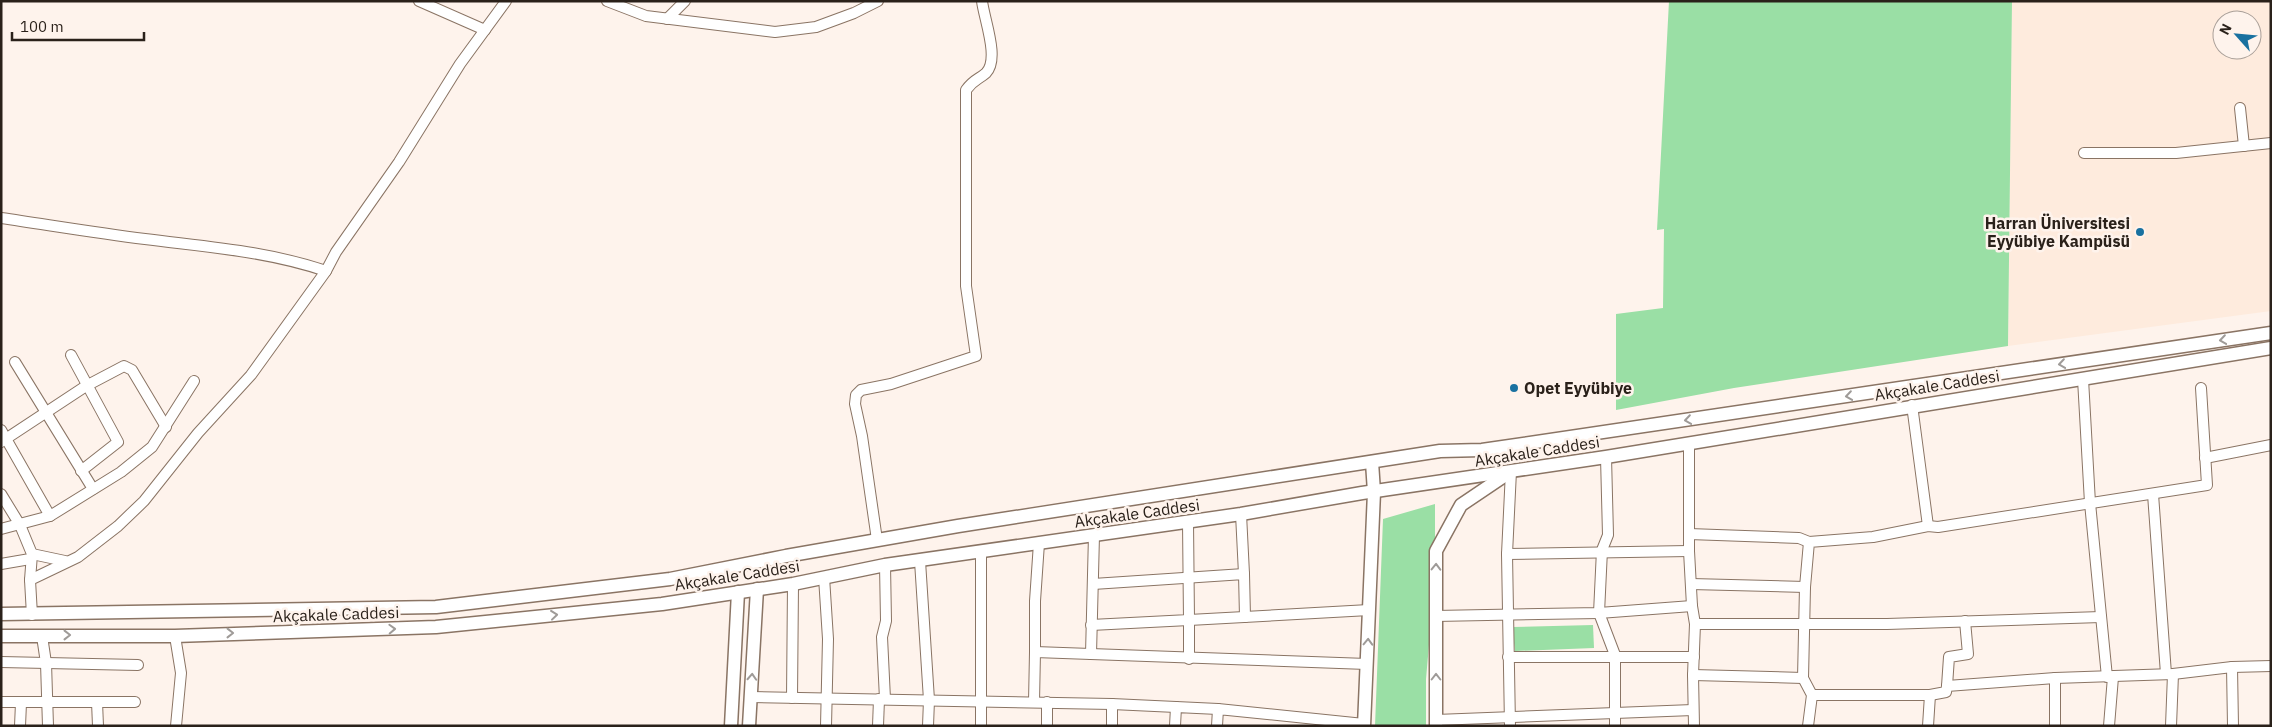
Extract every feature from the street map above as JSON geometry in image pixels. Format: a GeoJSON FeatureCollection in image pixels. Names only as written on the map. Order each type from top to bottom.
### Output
{"type":"FeatureCollection","features":[{"type":"Feature","properties":{"kind":"main road","name":"Akçakale Caddesi"},"geometry":{"type":"LineString","coordinates":[[1,614],[436,607],[670,579],[877,540],[1440,451],[1482,450],[2271,333]]}},
{"type":"Feature","properties":{"kind":"main road","name":"Akçakale Caddesi"},"geometry":{"type":"LineString","coordinates":[[1,636],[175,636],[436,627],[662,604],[793,584],[885,565],[1188,522],[1606,457],[1912,405],[2271,348]]}},
{"type":"Feature","properties":{"kind":"main road"},"geometry":{"type":"LineString","coordinates":[[1364,725],[1374,492],[1372,462]]}},
{"type":"Feature","properties":{"kind":"main road"},"geometry":{"type":"LineString","coordinates":[[1436,723],[1436,551],[1461,505],[1511,471]]}},
{"type":"Feature","properties":{"kind":"main road"},"geometry":{"type":"LineString","coordinates":[[749,726],[757,589]]}},
{"type":"Feature","properties":{"kind":"main road"},"geometry":{"type":"LineString","coordinates":[[731,726],[738,592]]}},
{"type":"Feature","properties":{"kind":"street"},"geometry":{"type":"LineString","coordinates":[[420,1],[486,30]]}},
{"type":"Feature","properties":{"kind":"street"},"geometry":{"type":"LineString","coordinates":[[30,580],[78,556],[118,526],[144,501],[198,433],[262,362],[399,162],[460,64],[506,1]]}},
{"type":"Feature","properties":{"kind":"street"},"geometry":{"type":"LineString","coordinates":[[607,1],[646,16],[667,20],[774,32],[816,27],[854,13],[878,1]]}},
{"type":"Feature","properties":{"kind":"street"},"geometry":{"type":"LineString","coordinates":[[667,20],[685,1]]}},
{"type":"Feature","properties":{"kind":"street"},"geometry":{"type":"LineString","coordinates":[[877,540],[862,436],[855,404],[856,395],[861,390],[891,384],[976,356],[966,286],[965,140],[966,90],[974,80],[987,72],[992,59],[982,1]]}},
{"type":"Feature","properties":{"kind":"street"},"geometry":{"type":"LineString","coordinates":[[2240,108],[2244,146]]}},
{"type":"Feature","properties":{"kind":"street"},"geometry":{"type":"LineString","coordinates":[[2084,153],[2176,152],[2271,143]]}},
{"type":"Feature","properties":{"kind":"street"},"geometry":{"type":"LineString","coordinates":[[1,218],[250,252],[297,261],[326,271]]}},
{"type":"Feature","properties":{"kind":"street"},"geometry":{"type":"LineString","coordinates":[[71,355],[86,386],[118,442],[81,471]]}},
{"type":"Feature","properties":{"kind":"street"},"geometry":{"type":"LineString","coordinates":[[15,362],[93,490]]}},
{"type":"Feature","properties":{"kind":"street"},"geometry":{"type":"LineString","coordinates":[[50,516],[3,437],[46,414],[86,386],[124,366],[132,370],[166,427]]}},
{"type":"Feature","properties":{"kind":"street"},"geometry":{"type":"LineString","coordinates":[[2083,379],[2090,503],[2100,617],[2110,677],[2109,726]]}},
{"type":"Feature","properties":{"kind":"street"},"geometry":{"type":"LineString","coordinates":[[1,529],[50,516],[121,472],[152,447],[194,381]]}},
{"type":"Feature","properties":{"kind":"street"},"geometry":{"type":"LineString","coordinates":[[1689,534],[1799,538],[1809,542],[1873,537],[1928,526],[1938,527],[2207,485],[2201,388]]}},
{"type":"Feature","properties":{"kind":"street"},"geometry":{"type":"LineString","coordinates":[[1912,405],[1928,526]]}},
{"type":"Feature","properties":{"kind":"street"},"geometry":{"type":"LineString","coordinates":[[1689,443],[1689,550],[1692,606],[1695,624],[1692,675],[1694,726]]}},
{"type":"Feature","properties":{"kind":"street"},"geometry":{"type":"LineString","coordinates":[[2205,458],[2271,445]]}},
{"type":"Feature","properties":{"kind":"street"},"geometry":{"type":"LineString","coordinates":[[1606,457],[1608,535],[1602,550],[1599,613],[1615,655],[1615,726]]}},
{"type":"Feature","properties":{"kind":"street"},"geometry":{"type":"LineString","coordinates":[[1510,722],[1507,554],[1511,471]]}},
{"type":"Feature","properties":{"kind":"street"},"geometry":{"type":"LineString","coordinates":[[1,494],[20,525],[31,556],[32,615]]}},
{"type":"Feature","properties":{"kind":"street"},"geometry":{"type":"LineString","coordinates":[[2153,494],[2170,674],[2171,726]]}},
{"type":"Feature","properties":{"kind":"street"},"geometry":{"type":"LineString","coordinates":[[1241,514],[1245,617]]}},
{"type":"Feature","properties":{"kind":"street"},"geometry":{"type":"LineString","coordinates":[[1188,522],[1189,659]]}},
{"type":"Feature","properties":{"kind":"street"},"geometry":{"type":"LineString","coordinates":[[1091,654],[1094,535]]}},
{"type":"Feature","properties":{"kind":"street"},"geometry":{"type":"LineString","coordinates":[[1808,726],[1812,695],[1803,678],[1805,587],[1809,542]]}},
{"type":"Feature","properties":{"kind":"street"},"geometry":{"type":"LineString","coordinates":[[1034,702],[1035,601],[1039,544]]}},
{"type":"Feature","properties":{"kind":"street"},"geometry":{"type":"LineString","coordinates":[[1507,554],[1602,550],[1689,550]]}},
{"type":"Feature","properties":{"kind":"street"},"geometry":{"type":"LineString","coordinates":[[981,551],[981,726]]}},
{"type":"Feature","properties":{"kind":"street"},"geometry":{"type":"LineString","coordinates":[[1,564],[31,556],[65,561]]}},
{"type":"Feature","properties":{"kind":"street"},"geometry":{"type":"LineString","coordinates":[[920,561],[929,700],[928,726]]}},
{"type":"Feature","properties":{"kind":"street"},"geometry":{"type":"LineString","coordinates":[[878,726],[882,699],[882,637],[886,621],[885,565]]}},
{"type":"Feature","properties":{"kind":"street"},"geometry":{"type":"LineString","coordinates":[[1092,584],[1244,574]]}},
{"type":"Feature","properties":{"kind":"street"},"geometry":{"type":"LineString","coordinates":[[824,577],[828,639],[826,726]]}},
{"type":"Feature","properties":{"kind":"street"},"geometry":{"type":"LineString","coordinates":[[792,698],[793,584]]}},
{"type":"Feature","properties":{"kind":"street"},"geometry":{"type":"LineString","coordinates":[[1691,584],[1805,587]]}},
{"type":"Feature","properties":{"kind":"street"},"geometry":{"type":"LineString","coordinates":[[1436,616],[1599,613],[1692,606]]}},
{"type":"Feature","properties":{"kind":"street"},"geometry":{"type":"LineString","coordinates":[[1091,624],[1369,610]]}},
{"type":"Feature","properties":{"kind":"street"},"geometry":{"type":"LineString","coordinates":[[1695,624],[1965,622],[2100,617]]}},
{"type":"Feature","properties":{"kind":"street"},"geometry":{"type":"LineString","coordinates":[[1812,695],[1930,695],[1946,692],[1949,657],[1968,654],[1965,622]]}},
{"type":"Feature","properties":{"kind":"street"},"geometry":{"type":"LineString","coordinates":[[42,636],[46,663],[48,726]]}},
{"type":"Feature","properties":{"kind":"street"},"geometry":{"type":"LineString","coordinates":[[175,636],[181,673],[176,726]]}},
{"type":"Feature","properties":{"kind":"street"},"geometry":{"type":"LineString","coordinates":[[1035,652],[1367,664]]}},
{"type":"Feature","properties":{"kind":"street"},"geometry":{"type":"LineString","coordinates":[[1508,657],[1615,655],[1694,657]]}},
{"type":"Feature","properties":{"kind":"street"},"geometry":{"type":"LineString","coordinates":[[1,662],[138,665]]}},
{"type":"Feature","properties":{"kind":"street"},"geometry":{"type":"LineString","coordinates":[[1947,686],[2054,678],[2170,674],[2232,667],[2271,666]]}},
{"type":"Feature","properties":{"kind":"street"},"geometry":{"type":"LineString","coordinates":[[2232,667],[2233,726]]}},
{"type":"Feature","properties":{"kind":"street"},"geometry":{"type":"LineString","coordinates":[[1692,675],[1803,678]]}},
{"type":"Feature","properties":{"kind":"street"},"geometry":{"type":"LineString","coordinates":[[2054,678],[2055,726]]}},
{"type":"Feature","properties":{"kind":"street"},"geometry":{"type":"LineString","coordinates":[[1928,726],[1930,695]]}},
{"type":"Feature","properties":{"kind":"street"},"geometry":{"type":"LineString","coordinates":[[751,697],[1112,704],[1218,709],[1364,725]]}},
{"type":"Feature","properties":{"kind":"street"},"geometry":{"type":"LineString","coordinates":[[1,702],[135,702]]}},
{"type":"Feature","properties":{"kind":"street"},"geometry":{"type":"LineString","coordinates":[[97,702],[98,726]]}},
{"type":"Feature","properties":{"kind":"street"},"geometry":{"type":"LineString","coordinates":[[1047,702],[1047,726]]}},
{"type":"Feature","properties":{"kind":"street"},"geometry":{"type":"LineString","coordinates":[[20,726],[21,703]]}},
{"type":"Feature","properties":{"kind":"street"},"geometry":{"type":"LineString","coordinates":[[1112,704],[1112,726]]}},
{"type":"Feature","properties":{"kind":"street"},"geometry":{"type":"LineString","coordinates":[[1175,726],[1176,707]]}},
{"type":"Feature","properties":{"kind":"street"},"geometry":{"type":"LineString","coordinates":[[1217,726],[1218,709]]}},
{"type":"Feature","properties":{"kind":"street"},"geometry":{"type":"LineString","coordinates":[[1436,723],[1510,722],[1614,713],[1692,710]]}},
{"type":"Feature","properties":{"kind":"shaded area","name":"Harran Üniversitesi Eyyübiye Kampüsü"},"geometry":{"type":"Polygon","coordinates":[[[2012,1],[2271,1],[2271,311],[2008,346],[2012,1]]]}},
{"type":"Feature","properties":{"kind":"green space"},"geometry":{"type":"Polygon","coordinates":[[[1669,1],[2012,1],[2008,346],[1734,388],[1616,410],[1616,314],[1663,308],[1664,229],[1657,230],[1669,1]]]}},
{"type":"Feature","properties":{"kind":"green space"},"geometry":{"type":"Polygon","coordinates":[[[1435,504],[1435,576],[1426,679],[1426,726],[1375,726],[1383,519],[1435,504]]]}},
{"type":"Feature","properties":{"kind":"green space"},"geometry":{"type":"Polygon","coordinates":[[[1593,625],[1594,648],[1515,651],[1512,627],[1593,625]]]}},
{"type":"Feature","properties":{"kind":"place","name":"Harran Üniversitesi Eyyübiye Kampüsü"},"geometry":{"type":"Point","coordinates":[2140,232]}},
{"type":"Feature","properties":{"kind":"place","name":"Opet Eyyübiye"},"geometry":{"type":"Point","coordinates":[1514,388]}}]}
